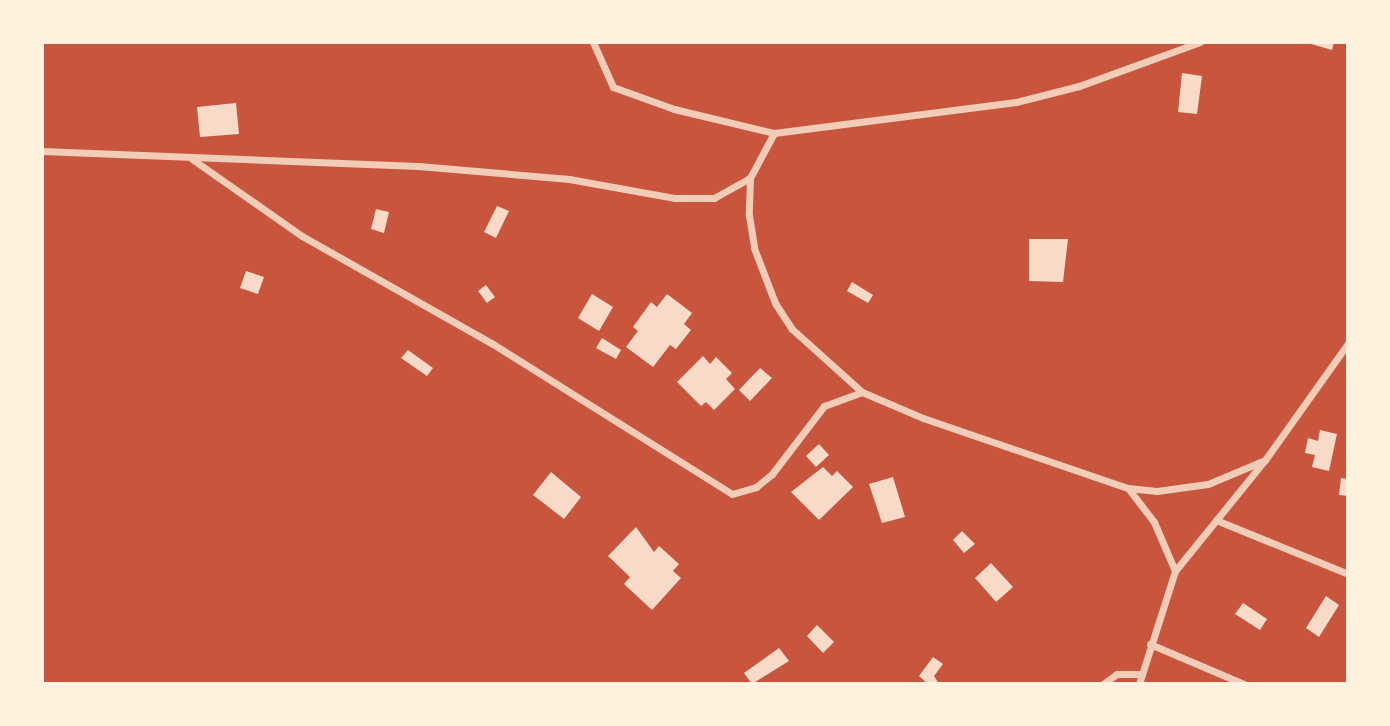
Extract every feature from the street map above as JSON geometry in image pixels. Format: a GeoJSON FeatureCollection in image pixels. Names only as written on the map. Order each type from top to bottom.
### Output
{"type":"FeatureCollection","features":[{"type":"Feature","properties":{"kind":"street"},"geometry":{"type":"LineString","coordinates":[[593,42],[613,87],[674,109],[774,133],[1016,102],[1079,86],[1200,42]]}},
{"type":"Feature","properties":{"kind":"street"},"geometry":{"type":"LineString","coordinates":[[774,133],[750,178],[749,215],[754,248],[775,303],[792,330],[862,391],[923,418],[1128,488],[1197,486],[1265,460]]}},
{"type":"Feature","properties":{"kind":"street"},"geometry":{"type":"LineString","coordinates":[[42,151],[456,169],[569,179],[675,198],[714,198],[750,178]]}},
{"type":"Feature","properties":{"kind":"street"},"geometry":{"type":"LineString","coordinates":[[192,159],[302,236],[493,344],[732,494],[756,487],[772,474],[824,406],[862,391]]}},
{"type":"Feature","properties":{"kind":"street"},"geometry":{"type":"LineString","coordinates":[[1139,684],[1175,571],[1265,460],[1348,343]]}},
{"type":"Feature","properties":{"kind":"street"},"geometry":{"type":"LineString","coordinates":[[1128,488],[1154,522],[1175,571]]}},
{"type":"Feature","properties":{"kind":"street"},"geometry":{"type":"LineString","coordinates":[[1216,520],[1348,574]]}},
{"type":"Feature","properties":{"kind":"street"},"geometry":{"type":"LineString","coordinates":[[1150,643],[1244,684]]}},
{"type":"Feature","properties":{"kind":"street"},"geometry":{"type":"LineString","coordinates":[[1103,684],[1118,674],[1141,674]]}},
{"type":"Feature","properties":{"kind":"building"},"geometry":{"type":"Polygon","coordinates":[[[1304,42],[1334,42],[1332,50],[1304,42]]]}},
{"type":"Feature","properties":{"kind":"building"},"geometry":{"type":"Polygon","coordinates":[[[1182,73],[1202,76],[1197,114],[1178,112],[1182,73]]]}},
{"type":"Feature","properties":{"kind":"building"},"geometry":{"type":"Polygon","coordinates":[[[236,103],[239,134],[200,137],[197,107],[236,103]]]}},
{"type":"Feature","properties":{"kind":"building"},"geometry":{"type":"Polygon","coordinates":[[[497,206],[509,211],[496,238],[484,232],[497,206]]]}},
{"type":"Feature","properties":{"kind":"building"},"geometry":{"type":"Polygon","coordinates":[[[376,209],[389,212],[384,233],[371,229],[376,209]]]}},
{"type":"Feature","properties":{"kind":"building"},"geometry":{"type":"Polygon","coordinates":[[[1029,239],[1068,239],[1063,282],[1029,281],[1029,239]]]}},
{"type":"Feature","properties":{"kind":"building"},"geometry":{"type":"Polygon","coordinates":[[[246,271],[264,277],[258,294],[240,288],[246,271]]]}},
{"type":"Feature","properties":{"kind":"building"},"geometry":{"type":"Polygon","coordinates":[[[852,282],[873,295],[868,303],[847,291],[852,282]]]}},
{"type":"Feature","properties":{"kind":"building"},"geometry":{"type":"Polygon","coordinates":[[[486,285],[495,297],[487,303],[478,291],[486,285]]]}},
{"type":"Feature","properties":{"kind":"building"},"geometry":{"type":"Polygon","coordinates":[[[592,294],[613,307],[599,331],[578,318],[592,294]]]}},
{"type":"Feature","properties":{"kind":"building"},"geometry":{"type":"Polygon","coordinates":[[[667,294],[692,313],[684,324],[691,330],[676,349],[670,345],[653,367],[626,347],[638,331],[633,327],[651,302],[657,307],[667,294]]]}},
{"type":"Feature","properties":{"kind":"building"},"geometry":{"type":"Polygon","coordinates":[[[602,338],[621,350],[616,359],[596,348],[602,338]]]}},
{"type":"Feature","properties":{"kind":"building"},"geometry":{"type":"Polygon","coordinates":[[[408,350],[433,368],[427,376],[401,358],[408,350]]]}},
{"type":"Feature","properties":{"kind":"building"},"geometry":{"type":"Polygon","coordinates":[[[703,356],[710,364],[716,357],[732,373],[726,379],[735,389],[714,410],[706,402],[701,406],[677,382],[703,356]]]}},
{"type":"Feature","properties":{"kind":"building"},"geometry":{"type":"Polygon","coordinates":[[[760,368],[772,378],[750,401],[739,390],[760,368]]]}},
{"type":"Feature","properties":{"kind":"building"},"geometry":{"type":"Polygon","coordinates":[[[1320,430],[1337,434],[1329,471],[1312,467],[1315,455],[1305,453],[1308,438],[1318,441],[1320,430]]]}},
{"type":"Feature","properties":{"kind":"building"},"geometry":{"type":"Polygon","coordinates":[[[819,444],[829,455],[816,467],[806,456],[819,444]]]}},
{"type":"Feature","properties":{"kind":"building"},"geometry":{"type":"Polygon","coordinates":[[[823,467],[832,476],[837,471],[853,487],[819,520],[791,492],[823,467]]]}},
{"type":"Feature","properties":{"kind":"building"},"geometry":{"type":"Polygon","coordinates":[[[551,472],[581,497],[564,519],[533,495],[551,472]]]}},
{"type":"Feature","properties":{"kind":"building"},"geometry":{"type":"Polygon","coordinates":[[[893,477],[905,517],[882,523],[869,484],[893,477]]]}},
{"type":"Feature","properties":{"kind":"building"},"geometry":{"type":"Polygon","coordinates":[[[1341,478],[1348,479],[1348,496],[1339,495],[1341,478]]]}},
{"type":"Feature","properties":{"kind":"building"},"geometry":{"type":"Polygon","coordinates":[[[636,527],[654,552],[659,546],[679,564],[673,571],[681,578],[652,610],[624,584],[630,577],[608,556],[636,527]]]}},
{"type":"Feature","properties":{"kind":"building"},"geometry":{"type":"Polygon","coordinates":[[[962,531],[975,544],[964,553],[953,540],[962,531]]]}},
{"type":"Feature","properties":{"kind":"building"},"geometry":{"type":"Polygon","coordinates":[[[991,563],[1013,587],[996,602],[975,578],[991,563]]]}},
{"type":"Feature","properties":{"kind":"building"},"geometry":{"type":"Polygon","coordinates":[[[1326,596],[1339,605],[1319,637],[1306,628],[1326,596]]]}},
{"type":"Feature","properties":{"kind":"building"},"geometry":{"type":"Polygon","coordinates":[[[1243,603],[1267,619],[1260,630],[1235,614],[1243,603]]]}},
{"type":"Feature","properties":{"kind":"building"},"geometry":{"type":"Polygon","coordinates":[[[817,625],[834,642],[823,653],[807,636],[817,625]]]}},
{"type":"Feature","properties":{"kind":"building"},"geometry":{"type":"Polygon","coordinates":[[[779,648],[789,661],[752,684],[744,673],[779,648]]]}},
{"type":"Feature","properties":{"kind":"building"},"geometry":{"type":"Polygon","coordinates":[[[933,657],[943,664],[934,676],[939,684],[928,684],[919,676],[933,657]]]}}]}
